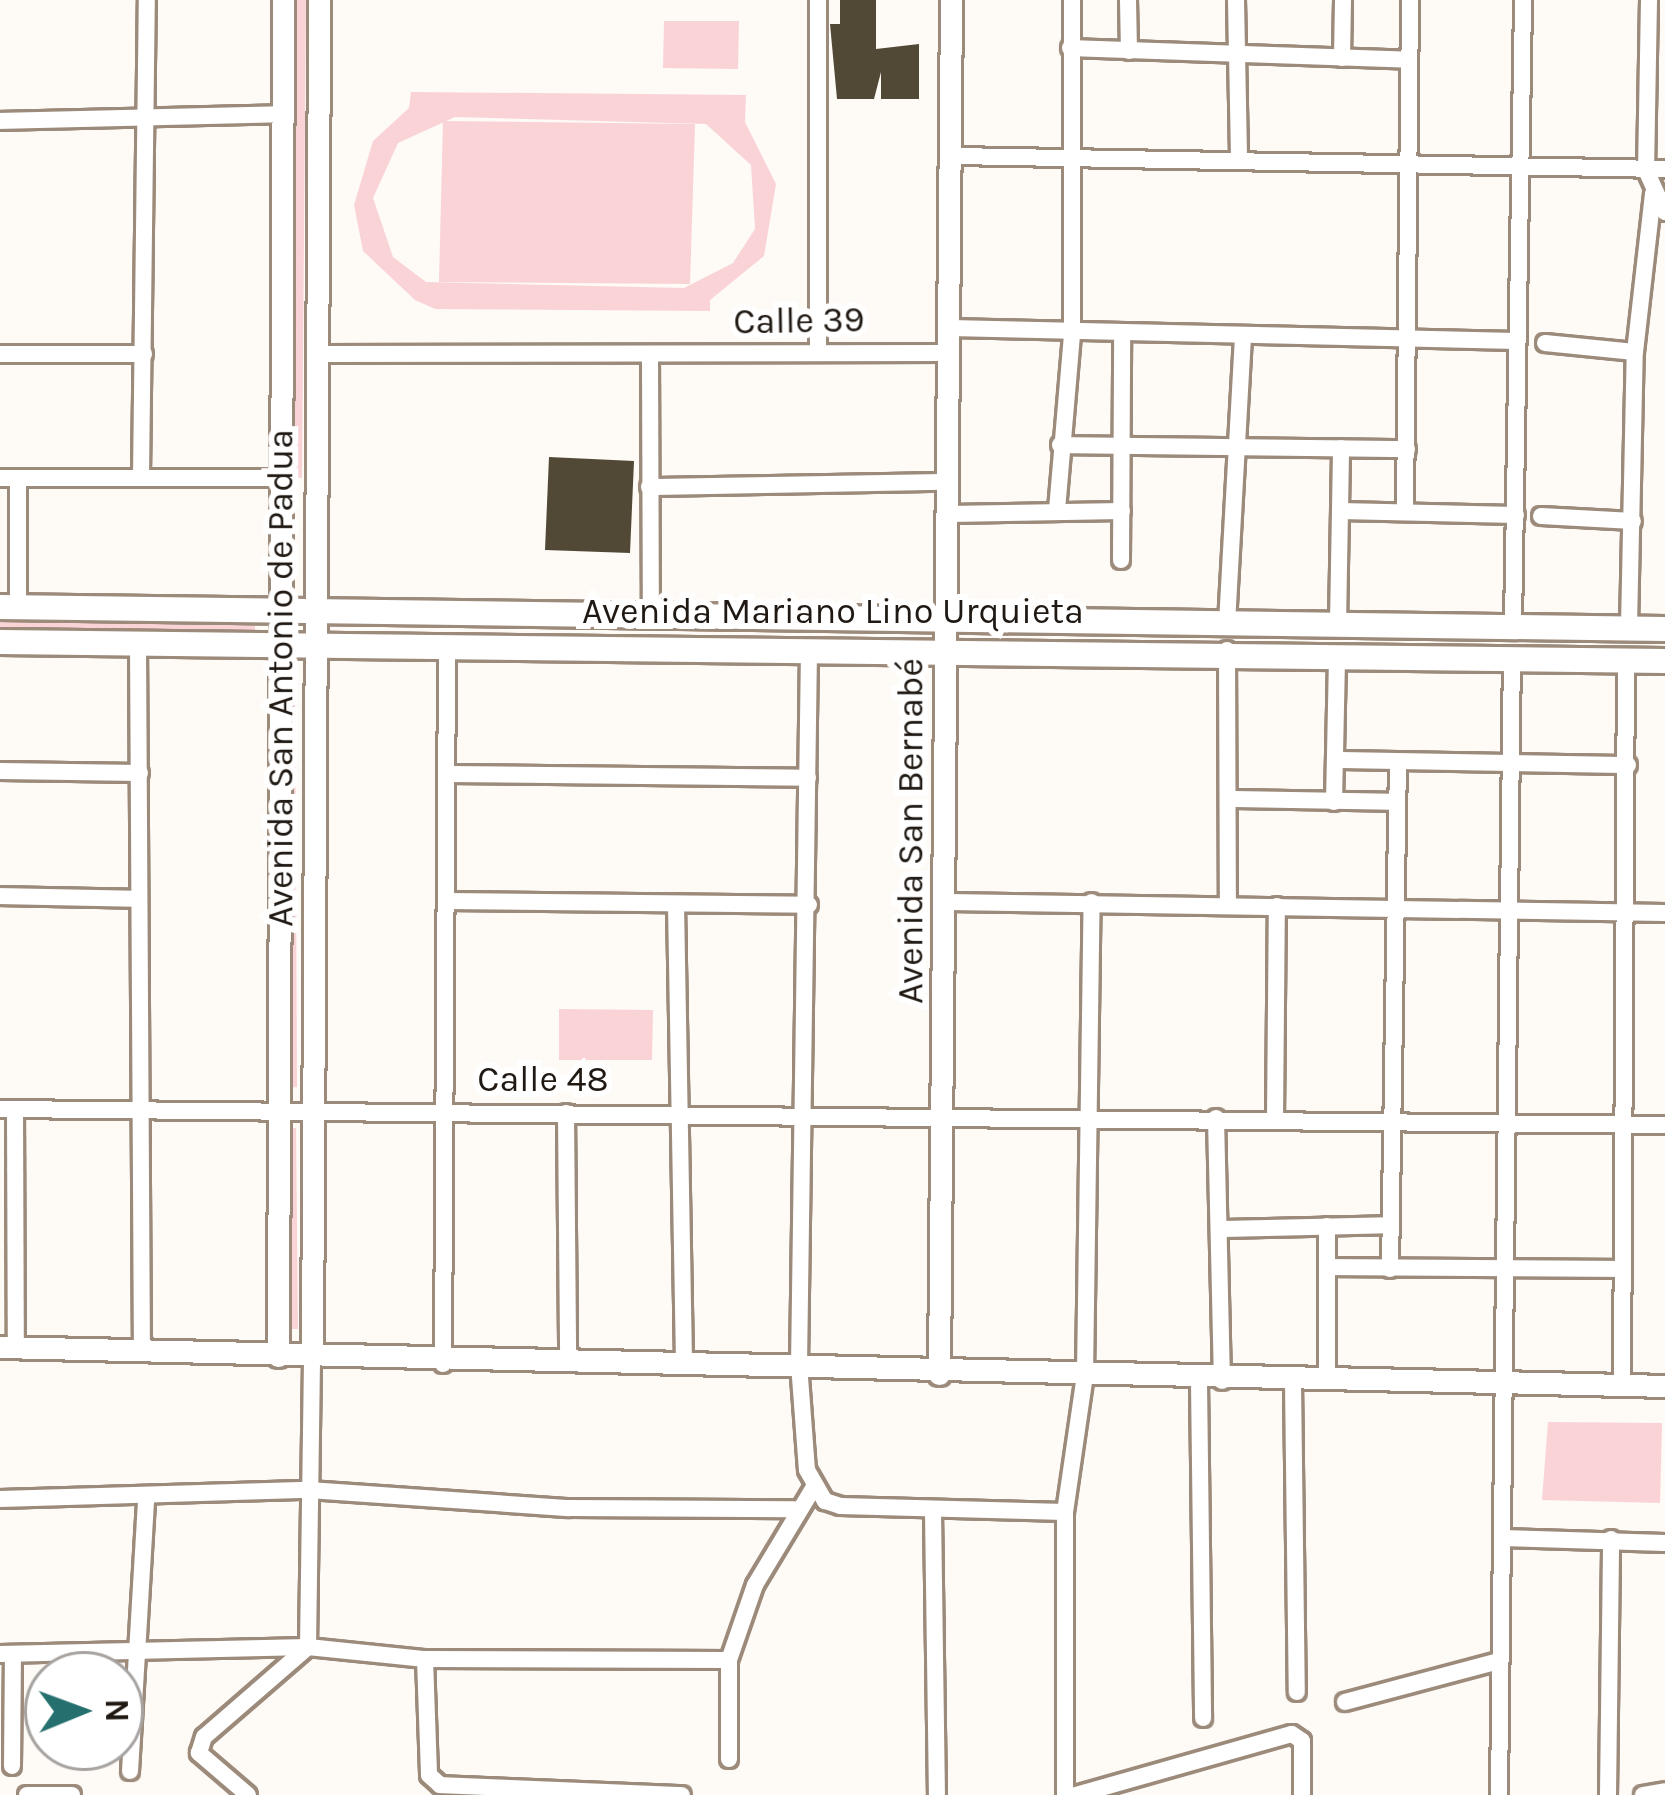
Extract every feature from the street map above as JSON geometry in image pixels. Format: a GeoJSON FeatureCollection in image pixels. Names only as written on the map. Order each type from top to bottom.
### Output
{"type":"FeatureCollection","features":[{"type":"Feature","properties":{"kind":"main road","name":"Avenida Mariano Lino Urquieta"},"geometry":{"type":"LineString","coordinates":[[9,607],[1665,628]]}},
{"type":"Feature","properties":{"kind":"main road","name":"Avenida Mariano Lino Urquieta"},"geometry":{"type":"LineString","coordinates":[[0,642],[1227,650],[1665,661]]}},
{"type":"Feature","properties":{"kind":"street"},"geometry":{"type":"LineString","coordinates":[[140,476],[147,0]]}},
{"type":"Feature","properties":{"kind":"street","name":"Avenida San Antonio de Padua"},"geometry":{"type":"LineString","coordinates":[[278,1356],[280,794],[275,611],[283,0]]}},
{"type":"Feature","properties":{"kind":"street","name":"Avenida San Antonio de Padua"},"geometry":{"type":"LineString","coordinates":[[312,1358],[319,0]]}},
{"type":"Feature","properties":{"kind":"street"},"geometry":{"type":"LineString","coordinates":[[818,0],[818,352]]}},
{"type":"Feature","properties":{"kind":"street","name":"Avenida San Bernabé"},"geometry":{"type":"LineString","coordinates":[[939,1374],[946,902],[942,620],[949,514],[954,156],[951,0]]}},
{"type":"Feature","properties":{"kind":"street"},"geometry":{"type":"LineString","coordinates":[[1057,510],[1072,334],[1072,0]]}},
{"type":"Feature","properties":{"kind":"street"},"geometry":{"type":"LineString","coordinates":[[1128,0],[1129,51]]}},
{"type":"Feature","properties":{"kind":"street"},"geometry":{"type":"LineString","coordinates":[[1236,0],[1240,158]]}},
{"type":"Feature","properties":{"kind":"street"},"geometry":{"type":"LineString","coordinates":[[1342,58],[1343,0]]}},
{"type":"Feature","properties":{"kind":"street"},"geometry":{"type":"LineString","coordinates":[[1405,512],[1410,0]]}},
{"type":"Feature","properties":{"kind":"street"},"geometry":{"type":"LineString","coordinates":[[1513,625],[1523,0]]}},
{"type":"Feature","properties":{"kind":"street"},"geometry":{"type":"LineString","coordinates":[[1629,628],[1635,352],[1656,170],[1656,51],[1649,0]]}},
{"type":"Feature","properties":{"kind":"street"},"geometry":{"type":"LineString","coordinates":[[1070,48],[1409,60]]}},
{"type":"Feature","properties":{"kind":"street"},"geometry":{"type":"LineString","coordinates":[[0,121],[284,114]]}},
{"type":"Feature","properties":{"kind":"street"},"geometry":{"type":"LineString","coordinates":[[954,156],[1074,161],[1522,162],[1656,170]]}},
{"type":"Feature","properties":{"kind":"street"},"geometry":{"type":"LineString","coordinates":[[1653,193],[1665,212]]}},
{"type":"Feature","properties":{"kind":"street"},"geometry":{"type":"LineString","coordinates":[[950,328],[1122,336],[1517,341]]}},
{"type":"Feature","properties":{"kind":"street"},"geometry":{"type":"LineString","coordinates":[[1121,560],[1122,336]]}},
{"type":"Feature","properties":{"kind":"street"},"geometry":{"type":"LineString","coordinates":[[1227,623],[1243,337]]}},
{"type":"Feature","properties":{"kind":"street"},"geometry":{"type":"LineString","coordinates":[[1545,343],[1635,352]]}},
{"type":"Feature","properties":{"kind":"street","name":"Calle 39"},"geometry":{"type":"LineString","coordinates":[[317,354],[949,353]]}},
{"type":"Feature","properties":{"kind":"street"},"geometry":{"type":"LineString","coordinates":[[0,354],[144,354]]}},
{"type":"Feature","properties":{"kind":"street"},"geometry":{"type":"LineString","coordinates":[[650,357],[651,618]]}},
{"type":"Feature","properties":{"kind":"street"},"geometry":{"type":"LineString","coordinates":[[1060,445],[1407,449]]}},
{"type":"Feature","properties":{"kind":"street"},"geometry":{"type":"LineString","coordinates":[[1337,624],[1341,448]]}},
{"type":"Feature","properties":{"kind":"street"},"geometry":{"type":"LineString","coordinates":[[9,607],[9,478],[280,478]]}},
{"type":"Feature","properties":{"kind":"street"},"geometry":{"type":"LineString","coordinates":[[649,488],[949,482]]}},
{"type":"Feature","properties":{"kind":"street"},"geometry":{"type":"LineString","coordinates":[[949,514],[1121,511]]}},
{"type":"Feature","properties":{"kind":"street"},"geometry":{"type":"LineString","coordinates":[[1340,511],[1516,515]]}},
{"type":"Feature","properties":{"kind":"street"},"geometry":{"type":"LineString","coordinates":[[1541,516],[1633,521]]}},
{"type":"Feature","properties":{"kind":"street"},"geometry":{"type":"LineString","coordinates":[[138,644],[142,1353]]}},
{"type":"Feature","properties":{"kind":"street"},"geometry":{"type":"LineString","coordinates":[[443,1364],[448,647]]}},
{"type":"Feature","properties":{"kind":"street"},"geometry":{"type":"LineString","coordinates":[[809,650],[799,1364],[814,1487],[840,1506],[1065,1512]]}},
{"type":"Feature","properties":{"kind":"street"},"geometry":{"type":"LineString","coordinates":[[1227,650],[1228,905]]}},
{"type":"Feature","properties":{"kind":"street"},"geometry":{"type":"LineString","coordinates":[[1334,802],[1337,654]]}},
{"type":"Feature","properties":{"kind":"street"},"geometry":{"type":"LineString","coordinates":[[1499,1795],[1510,1268],[1512,656]]}},
{"type":"Feature","properties":{"kind":"street"},"geometry":{"type":"LineString","coordinates":[[1622,1387],[1622,1124],[1629,913],[1625,659]]}},
{"type":"Feature","properties":{"kind":"street"},"geometry":{"type":"LineString","coordinates":[[1335,760],[1628,765]]}},
{"type":"Feature","properties":{"kind":"street"},"geometry":{"type":"LineString","coordinates":[[1390,1268],[1398,761]]}},
{"type":"Feature","properties":{"kind":"street"},"geometry":{"type":"LineString","coordinates":[[0,771],[140,772]]}},
{"type":"Feature","properties":{"kind":"street"},"geometry":{"type":"LineString","coordinates":[[448,774],[808,778]]}},
{"type":"Feature","properties":{"kind":"street"},"geometry":{"type":"LineString","coordinates":[[280,794],[313,794]]}},
{"type":"Feature","properties":{"kind":"street"},"geometry":{"type":"LineString","coordinates":[[1228,799],[1397,802]]}},
{"type":"Feature","properties":{"kind":"street"},"geometry":{"type":"LineString","coordinates":[[0,896],[139,899]]}},
{"type":"Feature","properties":{"kind":"street"},"geometry":{"type":"LineString","coordinates":[[447,902],[809,905]]}},
{"type":"Feature","properties":{"kind":"street"},"geometry":{"type":"LineString","coordinates":[[946,902],[1665,913]]}},
{"type":"Feature","properties":{"kind":"street"},"geometry":{"type":"LineString","coordinates":[[1065,1795],[1065,1512],[1085,1376],[1092,902]]}},
{"type":"Feature","properties":{"kind":"street"},"geometry":{"type":"LineString","coordinates":[[676,904],[684,1361]]}},
{"type":"Feature","properties":{"kind":"street"},"geometry":{"type":"LineString","coordinates":[[1275,1119],[1277,905]]}},
{"type":"Feature","properties":{"kind":"street"},"geometry":{"type":"LineString","coordinates":[[280,945],[312,945]]}},
{"type":"Feature","properties":{"kind":"street"},"geometry":{"type":"LineString","coordinates":[[8,1109],[8,1347],[443,1364],[799,1364],[939,1374],[1199,1382],[1327,1379],[1665,1386]]}},
{"type":"Feature","properties":{"kind":"street","name":"Calle 48"},"geometry":{"type":"LineString","coordinates":[[8,1109],[1665,1125]]}},
{"type":"Feature","properties":{"kind":"street"},"geometry":{"type":"LineString","coordinates":[[566,1113],[568,1362]]}},
{"type":"Feature","properties":{"kind":"street"},"geometry":{"type":"LineString","coordinates":[[1216,1118],[1222,1382]]}},
{"type":"Feature","properties":{"kind":"street"},"geometry":{"type":"LineString","coordinates":[[1327,1226],[1327,1379]]}},
{"type":"Feature","properties":{"kind":"street"},"geometry":{"type":"LineString","coordinates":[[1220,1229],[1390,1226]]}},
{"type":"Feature","properties":{"kind":"street"},"geometry":{"type":"LineString","coordinates":[[1328,1267],[1622,1269]]}},
{"type":"Feature","properties":{"kind":"street"},"geometry":{"type":"LineString","coordinates":[[248,1795],[201,1761],[204,1737],[308,1647],[312,1358]]}},
{"type":"Feature","properties":{"kind":"street"},"geometry":{"type":"LineString","coordinates":[[1199,1382],[1203,1718]]}},
{"type":"Feature","properties":{"kind":"street"},"geometry":{"type":"LineString","coordinates":[[1293,1382],[1298,1692]]}},
{"type":"Feature","properties":{"kind":"street"},"geometry":{"type":"LineString","coordinates":[[729,1759],[729,1660],[794,1509],[814,1487]]}},
{"type":"Feature","properties":{"kind":"street"},"geometry":{"type":"LineString","coordinates":[[0,1499],[309,1490],[569,1508],[794,1509]]}},
{"type":"Feature","properties":{"kind":"street"},"geometry":{"type":"LineString","coordinates":[[134,1651],[146,1498]]}},
{"type":"Feature","properties":{"kind":"street"},"geometry":{"type":"LineString","coordinates":[[933,1512],[938,1795]]}},
{"type":"Feature","properties":{"kind":"street"},"geometry":{"type":"LineString","coordinates":[[1503,1538],[1665,1543]]}},
{"type":"Feature","properties":{"kind":"street"},"geometry":{"type":"LineString","coordinates":[[1608,1795],[1611,1539]]}},
{"type":"Feature","properties":{"kind":"street"},"geometry":{"type":"LineString","coordinates":[[144,1652],[308,1647],[425,1659],[729,1660]]}},
{"type":"Feature","properties":{"kind":"street"},"geometry":{"type":"LineString","coordinates":[[6,1654],[12,1766]]}},
{"type":"Feature","properties":{"kind":"street"},"geometry":{"type":"LineString","coordinates":[[425,1659],[429,1775],[440,1785],[682,1795]]}},
{"type":"Feature","properties":{"kind":"street"},"geometry":{"type":"LineString","coordinates":[[1345,1702],[1499,1661]]}},
{"type":"Feature","properties":{"kind":"street"},"geometry":{"type":"LineString","coordinates":[[1076,1795],[1292,1734],[1302,1741],[1302,1795]]}},
{"type":"Feature","properties":{"kind":"street"},"geometry":{"type":"LineString","coordinates":[[1643,1795],[1665,1791]]}},
{"type":"Feature","properties":{"kind":"street"},"geometry":{"type":"LineString","coordinates":[[27,1795],[72,1795]]}},
{"type":"Feature","properties":{"kind":"shaded area"},"geometry":{"type":"Polygon","coordinates":[[[293,0],[306,0],[302,478],[288,476],[293,0]]]}},
{"type":"Feature","properties":{"kind":"shaded area"},"geometry":{"type":"Polygon","coordinates":[[[664,21],[739,21],[738,69],[663,68],[664,21]]]}},
{"type":"Feature","properties":{"kind":"shaded area"},"geometry":{"type":"Polygon","coordinates":[[[411,92],[746,95],[745,122],[776,184],[764,256],[710,300],[710,311],[435,309],[415,300],[363,251],[354,205],[373,141],[409,108],[411,92]],[[455,117],[398,143],[373,198],[393,257],[426,282],[684,288],[733,263],[755,229],[751,165],[706,124],[455,117]]]}},
{"type":"Feature","properties":{"kind":"shaded area"},"geometry":{"type":"Polygon","coordinates":[[[443,121],[695,124],[690,284],[439,282],[443,121]]]}},
{"type":"Feature","properties":{"kind":"shaded area"},"geometry":{"type":"Polygon","coordinates":[[[0,617],[255,621],[255,635],[0,630],[0,617]]]}},
{"type":"Feature","properties":{"kind":"shaded area"},"geometry":{"type":"Polygon","coordinates":[[[284,659],[295,660],[297,1087],[288,1088],[284,659]]]}},
{"type":"Feature","properties":{"kind":"shaded area"},"geometry":{"type":"Polygon","coordinates":[[[559,1009],[653,1010],[652,1060],[559,1060],[559,1009]]]}},
{"type":"Feature","properties":{"kind":"shaded area"},"geometry":{"type":"Polygon","coordinates":[[[296,1128],[298,1329],[287,1329],[287,1129],[296,1128]]]}},
{"type":"Feature","properties":{"kind":"shaded area"},"geometry":{"type":"Polygon","coordinates":[[[1548,1422],[1662,1423],[1660,1503],[1542,1500],[1548,1422]]]}},
{"type":"Feature","properties":{"kind":"building"},"geometry":{"type":"Polygon","coordinates":[[[840,0],[876,0],[876,49],[919,44],[919,99],[881,99],[881,72],[874,99],[837,99],[830,24],[840,24],[840,0]]]}},
{"type":"Feature","properties":{"kind":"building"},"geometry":{"type":"Polygon","coordinates":[[[549,457],[634,461],[630,553],[545,550],[549,457]]]}}]}
